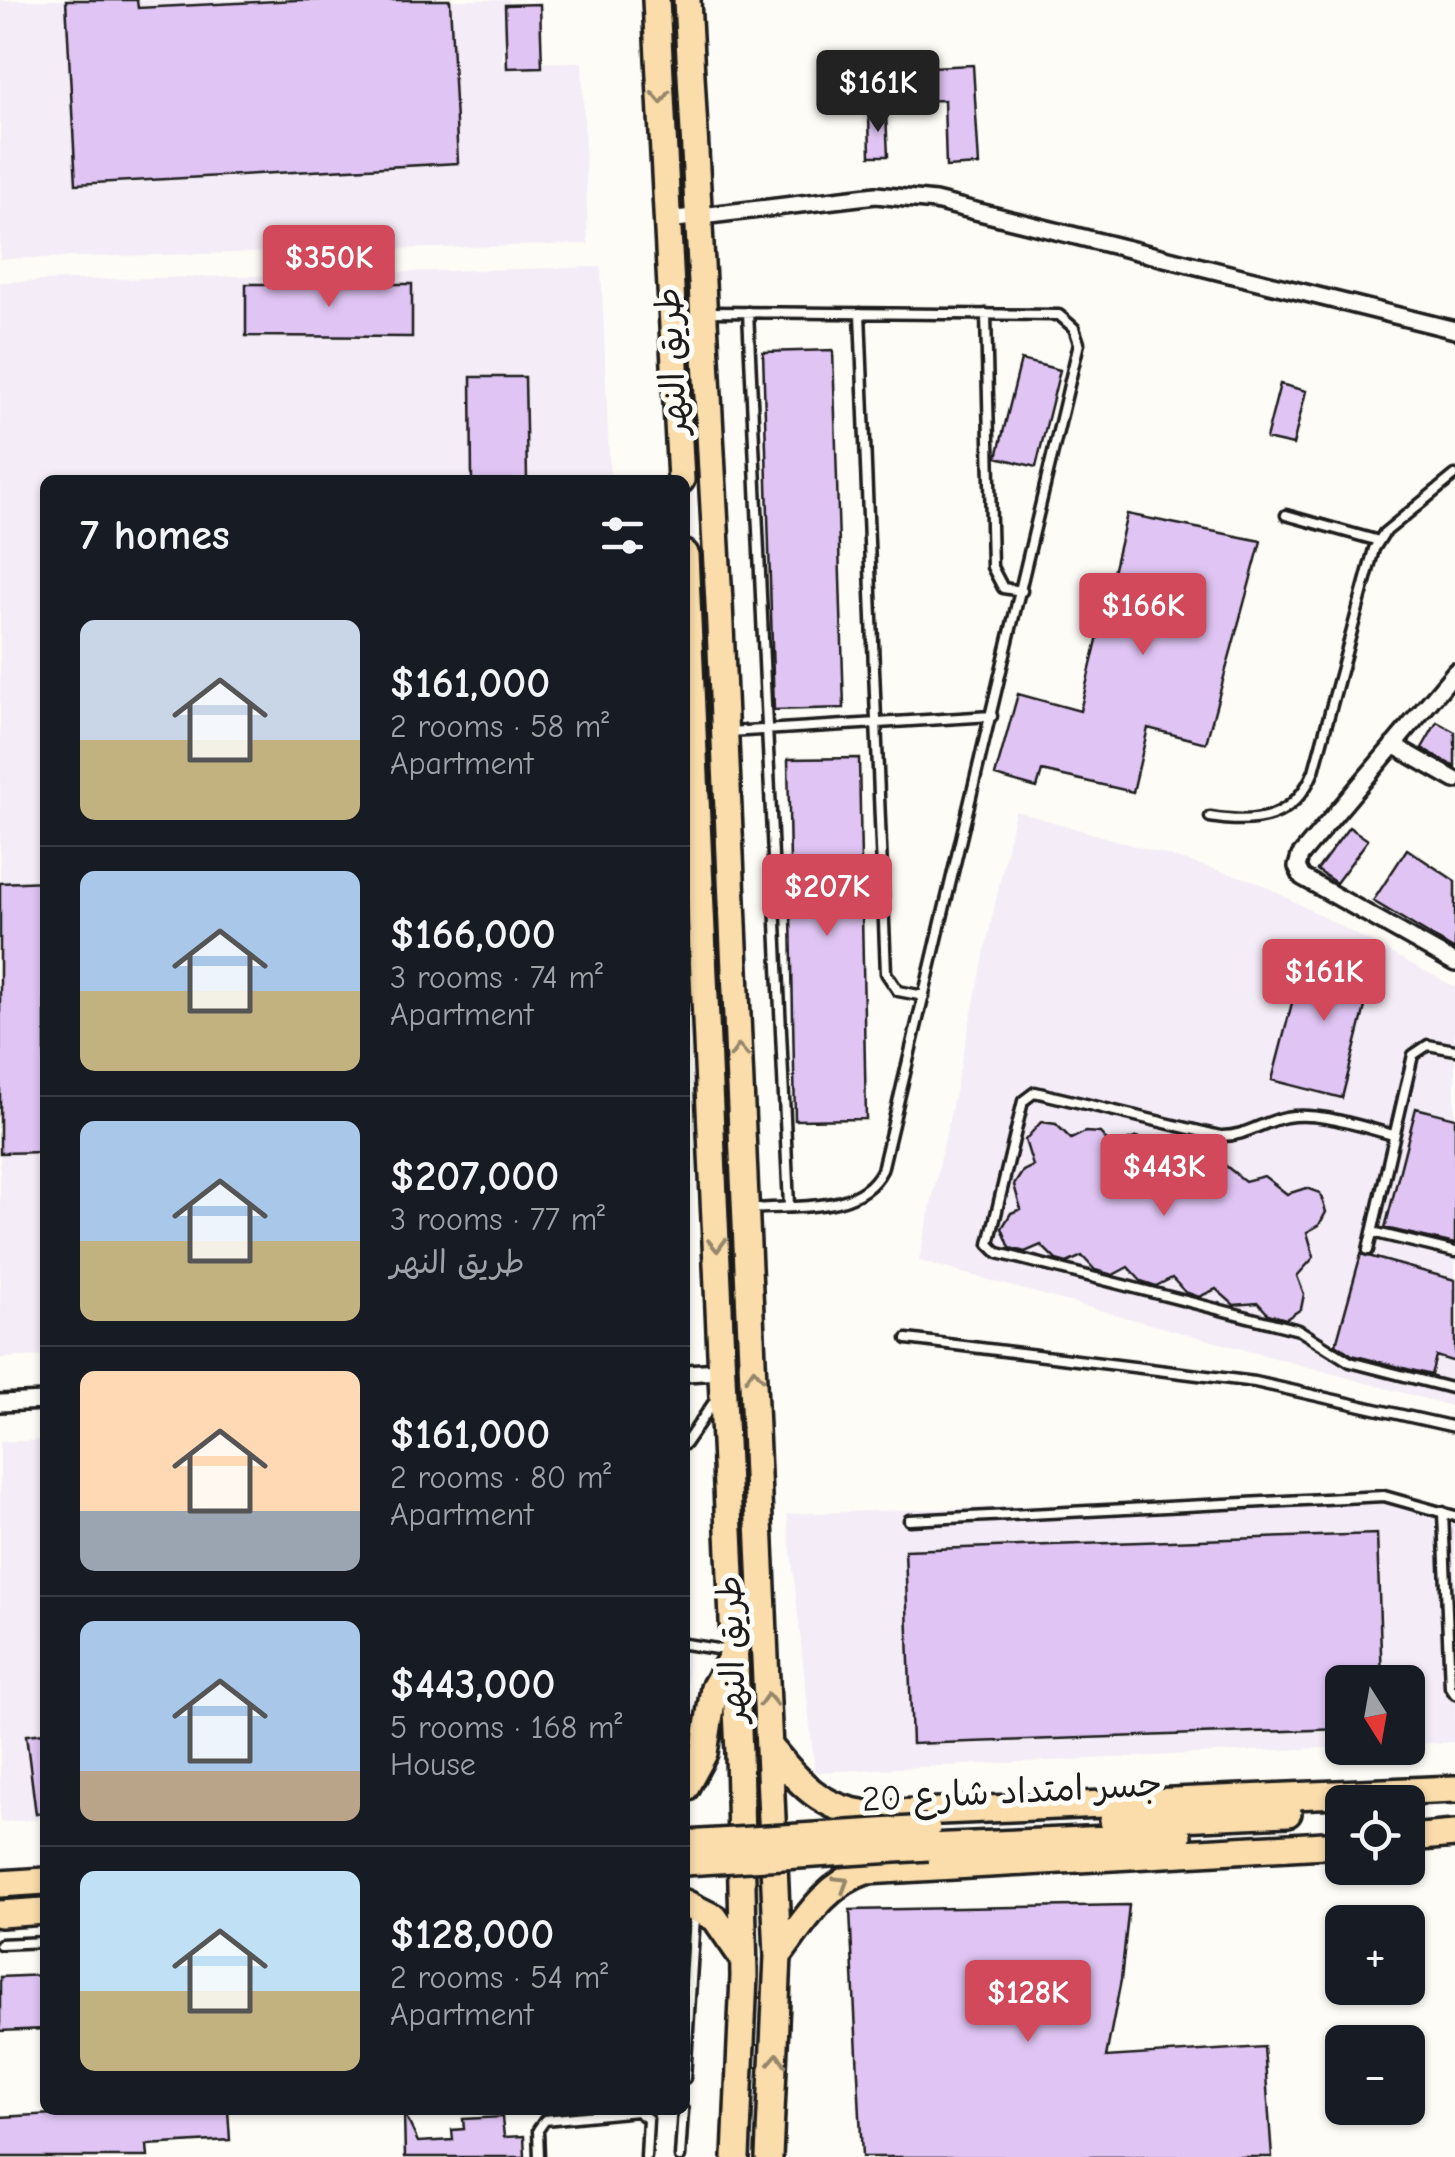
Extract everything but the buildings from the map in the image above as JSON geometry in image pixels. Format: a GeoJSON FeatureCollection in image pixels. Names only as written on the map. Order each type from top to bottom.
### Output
{"type":"FeatureCollection","features":[{"type":"Feature","properties":{"kind":"main road","name":"طريق النهر"},"geometry":{"type":"LineString","coordinates":[[656,0],[681,475]]}},
{"type":"Feature","properties":{"kind":"main road","name":"طريق النهر"},"geometry":{"type":"LineString","coordinates":[[687,0],[725,732],[770,1747],[778,1956],[770,2157]]}},
{"type":"Feature","properties":{"kind":"main road","name":"طريق النهر"},"geometry":{"type":"LineString","coordinates":[[690,666],[744,1960],[736,2157]]}},
{"type":"Feature","properties":{"kind":"main road"},"geometry":{"type":"LineString","coordinates":[[690,1779],[704,1753],[714,1688],[734,1651]]}},
{"type":"Feature","properties":{"kind":"main road"},"geometry":{"type":"LineString","coordinates":[[770,1747],[818,1799],[834,1808],[870,1814],[1325,1799]]}},
{"type":"Feature","properties":{"kind":"main road"},"geometry":{"type":"LineString","coordinates":[[1425,1792],[1455,1789]]}},
{"type":"Feature","properties":{"kind":"main road","name":"جسر امتداد شارع 20"},"geometry":{"type":"LineString","coordinates":[[690,1862],[928,1838],[1325,1809]]}},
{"type":"Feature","properties":{"kind":"main road","name":"جسر امتداد شارع 20"},"geometry":{"type":"LineString","coordinates":[[690,1844],[1325,1830]]}},
{"type":"Feature","properties":{"kind":"main road"},"geometry":{"type":"LineString","coordinates":[[1425,1837],[1455,1834]]}},
{"type":"Feature","properties":{"kind":"main road"},"geometry":{"type":"LineString","coordinates":[[778,1956],[822,1898],[849,1876],[866,1871],[1325,1845]]}},
{"type":"Feature","properties":{"kind":"main road"},"geometry":{"type":"LineString","coordinates":[[0,1884],[40,1881]]}},
{"type":"Feature","properties":{"kind":"main road"},"geometry":{"type":"LineString","coordinates":[[690,1905],[715,1918],[744,1960]]}},
{"type":"Feature","properties":{"kind":"main road"},"geometry":{"type":"LineString","coordinates":[[0,1914],[40,1912]]}},
{"type":"Feature","properties":{"kind":"street"},"geometry":{"type":"LineString","coordinates":[[668,220],[876,195],[935,201],[1455,330]]}},
{"type":"Feature","properties":{"kind":"street"},"geometry":{"type":"LineString","coordinates":[[1455,672],[1300,856],[1297,867],[1302,877],[1455,963]]}},
{"type":"Feature","properties":{"kind":"street"},"geometry":{"type":"LineString","coordinates":[[1394,745],[1455,780]]}},
{"type":"Feature","properties":{"kind":"street"},"geometry":{"type":"LineString","coordinates":[[690,1373],[722,1381]]}},
{"type":"Feature","properties":{"kind":"street"},"geometry":{"type":"LineString","coordinates":[[0,1403],[40,1401]]}},
{"type":"Feature","properties":{"kind":"lane"},"geometry":{"type":"LineString","coordinates":[[704,312],[1059,315],[1074,328],[1079,343],[877,1181],[844,1201],[746,1209]]}},
{"type":"Feature","properties":{"kind":"lane"},"geometry":{"type":"LineString","coordinates":[[748,312],[790,1206]]}},
{"type":"Feature","properties":{"kind":"lane"},"geometry":{"type":"LineString","coordinates":[[860,314],[886,973],[898,990],[924,996]]}},
{"type":"Feature","properties":{"kind":"lane"},"geometry":{"type":"LineString","coordinates":[[986,314],[992,567],[1003,588],[1022,591]]}},
{"type":"Feature","properties":{"kind":"lane"},"geometry":{"type":"LineString","coordinates":[[1210,817],[1258,821],[1282,812],[1302,794],[1314,770],[1378,541],[1455,475]]}},
{"type":"Feature","properties":{"kind":"lane"},"geometry":{"type":"LineString","coordinates":[[1286,514],[1378,541]]}},
{"type":"Feature","properties":{"kind":"lane"},"geometry":{"type":"LineString","coordinates":[[725,732],[992,716]]}},
{"type":"Feature","properties":{"kind":"lane"},"geometry":{"type":"LineString","coordinates":[[1368,1250],[1413,1056],[1428,1045],[1455,1050]]}},
{"type":"Feature","properties":{"kind":"lane"},"geometry":{"type":"LineString","coordinates":[[1394,1135],[1299,1116],[1274,1120],[1243,1134],[1220,1136],[1034,1092],[1023,1101],[989,1244],[998,1253],[1300,1330],[1350,1362],[1455,1389]]}},
{"type":"Feature","properties":{"kind":"lane"},"geometry":{"type":"LineString","coordinates":[[1372,1232],[1455,1252]]}},
{"type":"Feature","properties":{"kind":"lane"},"geometry":{"type":"LineString","coordinates":[[907,1339],[1255,1382],[1455,1427]]}},
{"type":"Feature","properties":{"kind":"lane"},"geometry":{"type":"LineString","coordinates":[[690,1435],[722,1381]]}},
{"type":"Feature","properties":{"kind":"lane"},"geometry":{"type":"LineString","coordinates":[[909,1520],[1384,1496],[1455,1516]]}},
{"type":"Feature","properties":{"kind":"lane"},"geometry":{"type":"LineString","coordinates":[[1443,1512],[1451,1613],[1450,1687],[1455,1694]]}},
{"type":"Feature","properties":{"kind":"lane"},"geometry":{"type":"LineString","coordinates":[[690,1645],[734,1651]]}},
{"type":"Feature","properties":{"kind":"lane"},"geometry":{"type":"LineString","coordinates":[[0,1944],[40,1942]]}},
{"type":"Feature","properties":{"kind":"lane"},"geometry":{"type":"LineString","coordinates":[[539,2157],[542,2122],[590,2115]]}},
{"type":"Feature","properties":{"kind":"lane"},"geometry":{"type":"LineString","coordinates":[[646,2115],[646,2157]]}},
{"type":"Feature","properties":{"kind":"lane"},"geometry":{"type":"LineString","coordinates":[[680,2157],[683,2115]]}},
{"type":"Feature","properties":{"kind":"shaded area"},"geometry":{"type":"Polygon","coordinates":[[[0,0],[509,0],[502,63],[582,62],[588,244],[0,259],[0,0]]]}},
{"type":"Feature","properties":{"kind":"shaded area"},"geometry":{"type":"Polygon","coordinates":[[[601,267],[610,475],[40,475],[40,1356],[0,1358],[0,282],[601,267]]]}},
{"type":"Feature","properties":{"kind":"shaded area"},"geometry":{"type":"Polygon","coordinates":[[[1015,811],[1255,881],[1455,987],[1455,1407],[919,1261],[1015,811]]]}},
{"type":"Feature","properties":{"kind":"shaded area"},"geometry":{"type":"Polygon","coordinates":[[[40,1440],[40,1819],[0,1822],[0,1442],[40,1440]]]}},
{"type":"Feature","properties":{"kind":"shaded area"},"geometry":{"type":"Polygon","coordinates":[[[1377,1494],[1455,1510],[1455,1742],[1425,1743],[1425,1665],[1325,1665],[1325,1748],[815,1772],[787,1514],[1377,1494]]]}}]}
